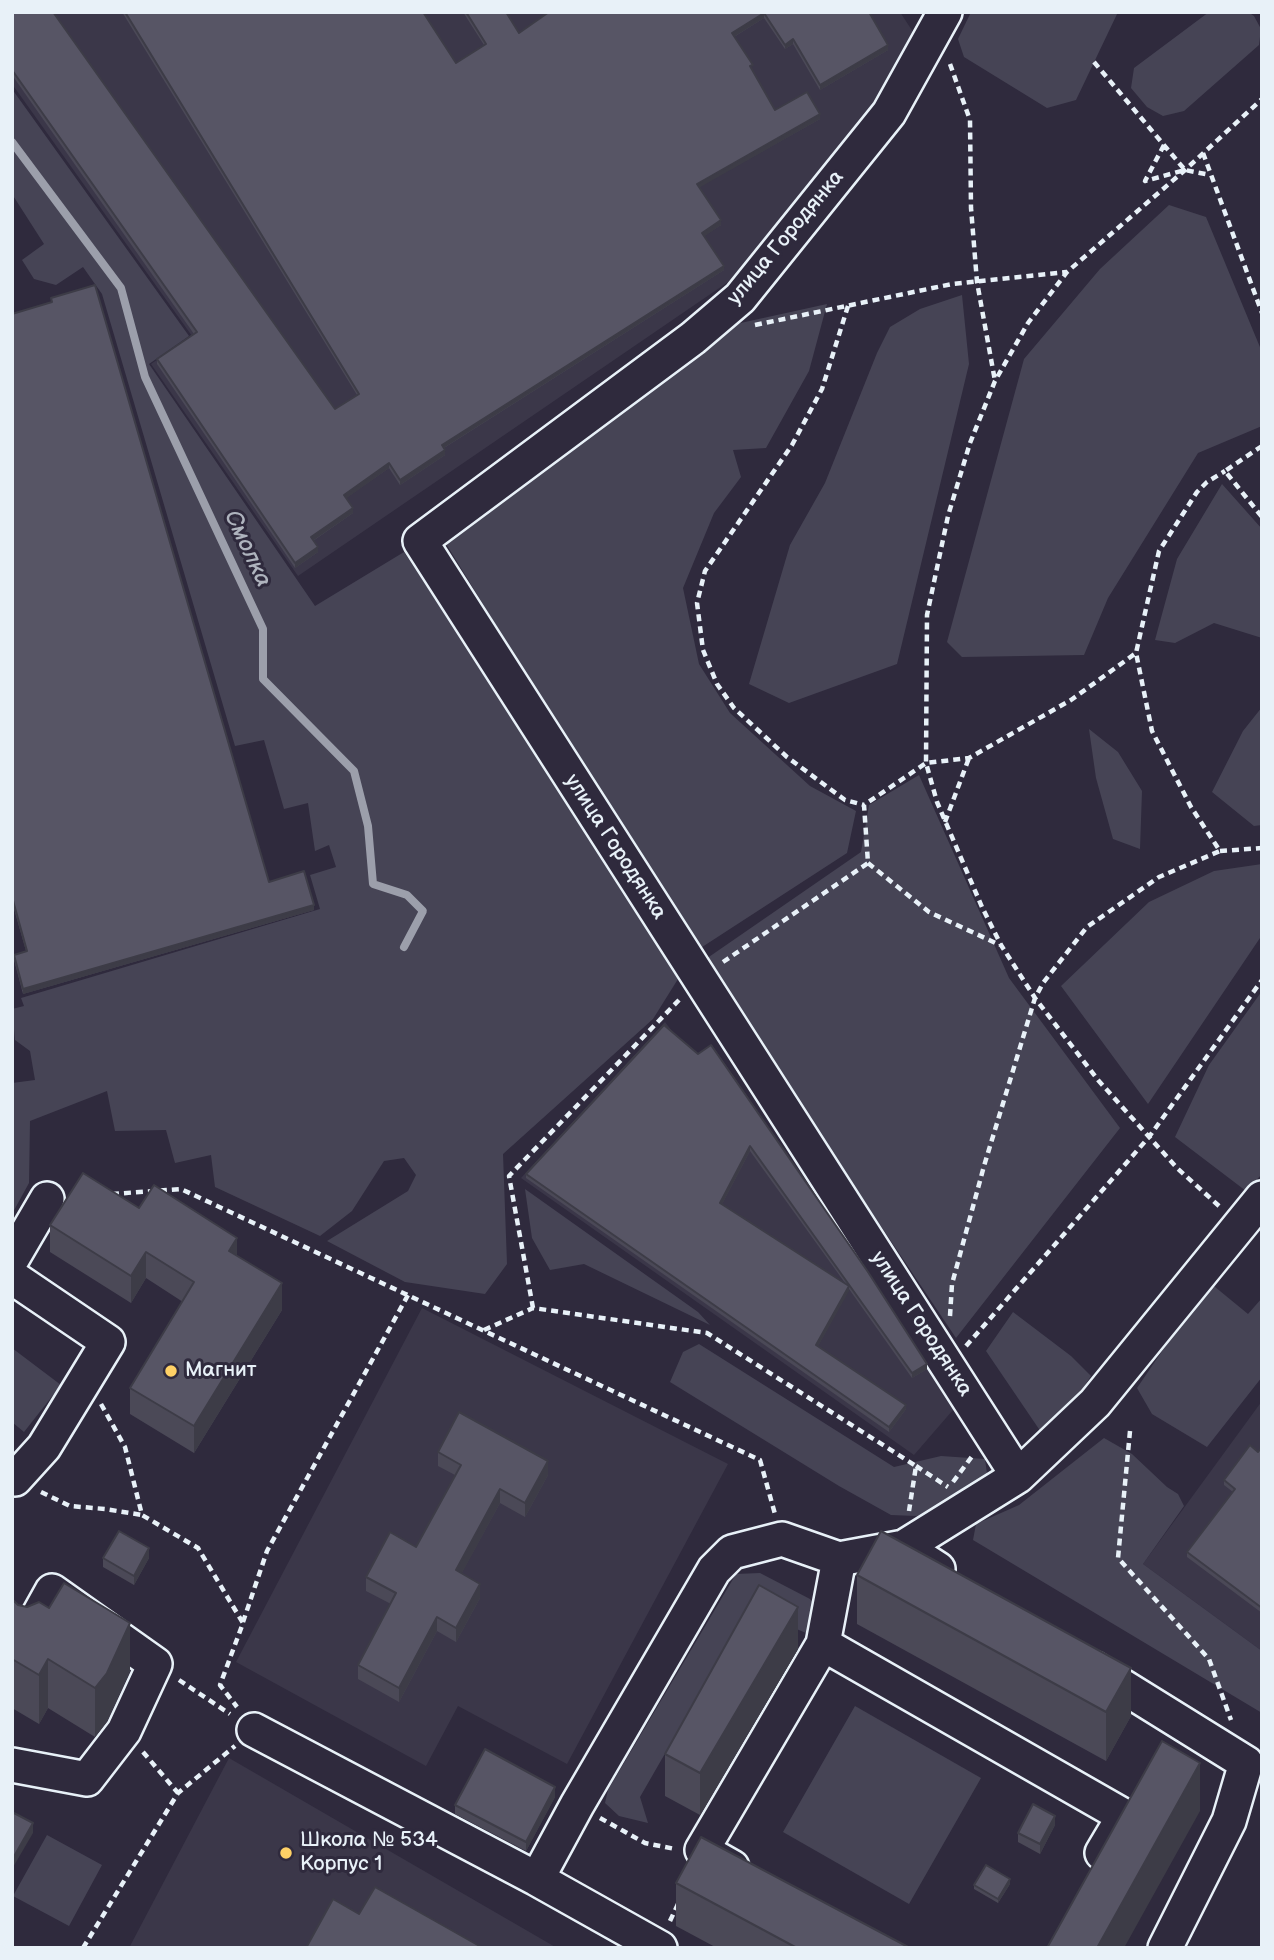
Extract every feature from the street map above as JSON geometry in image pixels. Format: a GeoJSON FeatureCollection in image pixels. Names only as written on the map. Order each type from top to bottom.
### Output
{"type":"FeatureCollection","features":[{"type":"Feature","properties":{"kind":"street","name":"улица Городянка"},"geometry":{"type":"LineString","coordinates":[[940,22],[889,113],[740,298],[693,338],[420,541],[1018,1476]]}},
{"type":"Feature","properties":{"kind":"street"},"geometry":{"type":"LineString","coordinates":[[537,1879],[714,1570],[732,1552],[782,1539],[839,1559],[904,1547],[1018,1476],[1095,1403],[1262,1198]]}},
{"type":"Feature","properties":{"kind":"street"},"geometry":{"type":"LineString","coordinates":[[12,1259],[47,1199]]}},
{"type":"Feature","properties":{"kind":"street"},"geometry":{"type":"LineString","coordinates":[[12,1277],[107,1342],[44,1447],[13,1480]]}},
{"type":"Feature","properties":{"kind":"street"},"geometry":{"type":"LineString","coordinates":[[904,1547],[962,1584]]}},
{"type":"Feature","properties":{"kind":"street"},"geometry":{"type":"LineString","coordinates":[[761,1883],[702,1850],[823,1644],[839,1559]]}},
{"type":"Feature","properties":{"kind":"street"},"geometry":{"type":"LineString","coordinates":[[12,1765],[87,1779],[124,1731],[155,1664],[52,1591],[27,1636]]}},
{"type":"Feature","properties":{"kind":"street"},"geometry":{"type":"LineString","coordinates":[[823,1644],[1124,1816],[1089,1876]]}},
{"type":"Feature","properties":{"kind":"street"},"geometry":{"type":"LineString","coordinates":[[1068,1652],[1246,1763],[1229,1821],[1165,1948]]}},
{"type":"Feature","properties":{"kind":"street"},"geometry":{"type":"LineString","coordinates":[[254,1730],[660,1947]]}},
{"type":"Feature","properties":{"kind":"path"},"geometry":{"type":"LineString","coordinates":[[940,22],[946,53],[970,120],[971,208],[977,282],[995,381]]}},
{"type":"Feature","properties":{"kind":"path"},"geometry":{"type":"LineString","coordinates":[[1094,62],[1185,170]]}},
{"type":"Feature","properties":{"kind":"path"},"geometry":{"type":"LineString","coordinates":[[1239,1225],[1177,1168],[1098,1080],[1035,998],[1001,945],[945,822],[926,763],[927,615],[948,516],[970,443],[995,381],[1028,323],[1067,272],[1262,99]]}},
{"type":"Feature","properties":{"kind":"path"},"geometry":{"type":"LineString","coordinates":[[1164,145],[1145,181],[1185,170],[1210,175]]}},
{"type":"Feature","properties":{"kind":"path"},"geometry":{"type":"LineString","coordinates":[[1203,153],[1262,313]]}},
{"type":"Feature","properties":{"kind":"path"},"geometry":{"type":"LineString","coordinates":[[745,327],[952,284],[1067,272]]}},
{"type":"Feature","properties":{"kind":"path"},"geometry":{"type":"LineString","coordinates":[[848,306],[822,389],[792,445],[705,571],[697,603],[703,650],[717,684],[734,708],[797,764],[845,800],[864,805],[926,763],[969,758],[1071,700],[1136,653]]}},
{"type":"Feature","properties":{"kind":"path"},"geometry":{"type":"LineString","coordinates":[[1220,851],[1191,807],[1152,731],[1136,653],[1159,551],[1197,492],[1207,482],[1262,446]]}},
{"type":"Feature","properties":{"kind":"path"},"geometry":{"type":"LineString","coordinates":[[1225,471],[1262,517]]}},
{"type":"Feature","properties":{"kind":"path"},"geometry":{"type":"LineString","coordinates":[[945,822],[969,758]]}},
{"type":"Feature","properties":{"kind":"path"},"geometry":{"type":"LineString","coordinates":[[864,805],[868,863],[929,912],[1001,945]]}},
{"type":"Feature","properties":{"kind":"path"},"geometry":{"type":"LineString","coordinates":[[948,1367],[952,1284],[1035,998],[1043,983],[1087,927],[1158,877],[1220,851],[1262,848]]}},
{"type":"Feature","properties":{"kind":"path"},"geometry":{"type":"LineString","coordinates":[[533,1308],[509,1176],[699,979],[868,863]]}},
{"type":"Feature","properties":{"kind":"path"},"geometry":{"type":"LineString","coordinates":[[948,1367],[1149,1137],[1262,979]]}},
{"type":"Feature","properties":{"kind":"path"},"geometry":{"type":"LineString","coordinates":[[101,1195],[181,1189],[760,1460],[782,1539]]}},
{"type":"Feature","properties":{"kind":"path"},"geometry":{"type":"LineString","coordinates":[[254,1730],[219,1685],[267,1551],[408,1296]]}},
{"type":"Feature","properties":{"kind":"path"},"geometry":{"type":"LineString","coordinates":[[483,1330],[533,1308],[707,1333],[949,1487]]}},
{"type":"Feature","properties":{"kind":"path"},"geometry":{"type":"LineString","coordinates":[[87,1378],[125,1447],[142,1515]]}},
{"type":"Feature","properties":{"kind":"path"},"geometry":{"type":"LineString","coordinates":[[1130,1431],[1118,1558],[1209,1659],[1246,1763]]}},
{"type":"Feature","properties":{"kind":"path"},"geometry":{"type":"LineString","coordinates":[[904,1547],[916,1466]]}},
{"type":"Feature","properties":{"kind":"path"},"geometry":{"type":"LineString","coordinates":[[70,1506],[142,1515],[198,1548],[243,1623]]}},
{"type":"Feature","properties":{"kind":"path"},"geometry":{"type":"LineString","coordinates":[[155,1664],[254,1730]]}},
{"type":"Feature","properties":{"kind":"path"},"geometry":{"type":"LineString","coordinates":[[83,1948],[178,1793],[254,1730]]}},
{"type":"Feature","properties":{"kind":"path"},"geometry":{"type":"LineString","coordinates":[[124,1731],[178,1793]]}},
{"type":"Feature","properties":{"kind":"path"},"geometry":{"type":"LineString","coordinates":[[577,1805],[645,1843],[663,1848],[702,1850]]}},
{"type":"Feature","properties":{"kind":"path"},"geometry":{"type":"LineString","coordinates":[[660,1947],[680,1899]]}},
{"type":"Feature","properties":{"kind":"shaded area"},"geometry":{"type":"Polygon","coordinates":[[[12,12],[900,12],[913,32],[875,106],[798,205],[731,280],[298,576],[151,364],[192,336],[12,84],[12,12]]]}},
{"type":"Feature","properties":{"kind":"shaded area"},"geometry":{"type":"Polygon","coordinates":[[[971,12],[1118,12],[1076,100],[1047,108],[964,57],[958,39],[971,12]]]}},
{"type":"Feature","properties":{"kind":"shaded area"},"geometry":{"type":"Polygon","coordinates":[[[1209,12],[1248,12],[1254,16],[1261,29],[1259,45],[1184,111],[1163,116],[1147,107],[1131,88],[1134,68],[1209,12]]]}},
{"type":"Feature","properties":{"kind":"shaded area"},"geometry":{"type":"Polygon","coordinates":[[[12,89],[189,336],[149,364],[315,606],[404,552],[683,971],[653,1019],[503,1154],[507,1264],[485,1294],[405,1282],[327,1241],[408,1191],[416,1175],[404,1158],[384,1161],[352,1211],[320,1236],[215,1187],[211,1155],[175,1163],[166,1130],[115,1131],[107,1091],[30,1121],[29,1183],[12,1214],[12,1083],[35,1080],[30,1051],[15,1040],[12,1009],[24,1006],[21,998],[320,909],[310,875],[336,867],[329,845],[315,851],[308,803],[284,809],[264,740],[235,746],[102,294],[83,267],[56,285],[34,279],[22,260],[44,244],[12,194],[12,89]]]}},
{"type":"Feature","properties":{"kind":"shaded area"},"geometry":{"type":"Polygon","coordinates":[[[1169,205],[1206,217],[1262,352],[1262,426],[1198,453],[1108,598],[1084,655],[962,657],[947,642],[1024,359],[1100,269],[1169,205]]]}},
{"type":"Feature","properties":{"kind":"shaded area"},"geometry":{"type":"Polygon","coordinates":[[[962,295],[969,364],[897,664],[789,703],[749,684],[790,545],[825,483],[890,327],[920,309],[962,295]]]}},
{"type":"Feature","properties":{"kind":"shaded area"},"geometry":{"type":"Polygon","coordinates":[[[827,304],[809,371],[766,448],[733,450],[741,477],[714,513],[683,588],[699,664],[730,713],[810,786],[856,811],[847,853],[696,951],[440,534],[736,324],[827,304]]]}},
{"type":"Feature","properties":{"kind":"shaded area"},"geometry":{"type":"Polygon","coordinates":[[[1222,484],[1262,529],[1262,638],[1214,623],[1175,643],[1155,640],[1177,559],[1222,484]]]}},
{"type":"Feature","properties":{"kind":"shaded area"},"geometry":{"type":"Polygon","coordinates":[[[1262,707],[1262,825],[1254,826],[1212,792],[1243,731],[1262,707]]]}},
{"type":"Feature","properties":{"kind":"shaded area"},"geometry":{"type":"Polygon","coordinates":[[[1089,729],[1118,752],[1142,791],[1140,849],[1113,839],[1096,778],[1089,729]]]}},
{"type":"Feature","properties":{"kind":"shaded area"},"geometry":{"type":"Polygon","coordinates":[[[919,775],[1009,978],[1120,1128],[956,1338],[703,961],[861,852],[869,805],[919,775]]]}},
{"type":"Feature","properties":{"kind":"shaded area"},"geometry":{"type":"Polygon","coordinates":[[[1262,864],[1262,935],[1148,1104],[1061,986],[1149,902],[1214,871],[1262,864]]]}},
{"type":"Feature","properties":{"kind":"shaded area"},"geometry":{"type":"Polygon","coordinates":[[[1262,991],[1262,1174],[1246,1191],[1175,1137],[1209,1065],[1262,991]]]}},
{"type":"Feature","properties":{"kind":"shaded area"},"geometry":{"type":"Polygon","coordinates":[[[665,1022],[693,1058],[712,1045],[959,1403],[914,1455],[521,1178],[665,1022]]]}},
{"type":"Feature","properties":{"kind":"shaded area"},"geometry":{"type":"Polygon","coordinates":[[[525,1189],[698,1312],[710,1325],[584,1264],[550,1270],[532,1238],[525,1189]]]}},
{"type":"Feature","properties":{"kind":"shaded area"},"geometry":{"type":"Polygon","coordinates":[[[1209,1282],[1248,1314],[1262,1298],[1262,1377],[1207,1447],[1152,1414],[1137,1388],[1209,1282]]]}},
{"type":"Feature","properties":{"kind":"shaded area"},"geometry":{"type":"Polygon","coordinates":[[[422,1308],[728,1464],[567,1764],[458,1706],[426,1766],[236,1662],[422,1308]]]}},
{"type":"Feature","properties":{"kind":"shaded area"},"geometry":{"type":"Polygon","coordinates":[[[1013,1312],[1071,1356],[1091,1376],[1068,1410],[1043,1435],[986,1351],[1013,1312]]]}},
{"type":"Feature","properties":{"kind":"shaded area"},"geometry":{"type":"Polygon","coordinates":[[[699,1344],[894,1467],[941,1456],[985,1459],[988,1481],[948,1511],[916,1516],[891,1515],[670,1382],[683,1352],[699,1344]]]}},
{"type":"Feature","properties":{"kind":"shaded area"},"geometry":{"type":"Polygon","coordinates":[[[12,1348],[61,1385],[24,1432],[12,1422],[12,1348]]]}},
{"type":"Feature","properties":{"kind":"shaded area"},"geometry":{"type":"Polygon","coordinates":[[[1262,1401],[1262,1651],[1143,1564],[1262,1401]]]}},
{"type":"Feature","properties":{"kind":"shaded area"},"geometry":{"type":"Polygon","coordinates":[[[1104,1438],[1132,1454],[1178,1494],[1184,1506],[1143,1564],[1262,1651],[1262,1713],[973,1540],[976,1524],[1019,1505],[1104,1438]]]}},
{"type":"Feature","properties":{"kind":"shaded area"},"geometry":{"type":"Polygon","coordinates":[[[760,1573],[810,1599],[820,1610],[817,1623],[806,1633],[771,1618],[739,1625],[640,1797],[648,1823],[619,1816],[605,1803],[608,1790],[736,1574],[760,1573]]]}},
{"type":"Feature","properties":{"kind":"shaded area"},"geometry":{"type":"Polygon","coordinates":[[[855,1706],[981,1778],[909,1904],[783,1832],[855,1706]]]}},
{"type":"Feature","properties":{"kind":"shaded area","name":"Школа № 534 Корпус 1"},"geometry":{"type":"Polygon","coordinates":[[[229,1758],[557,1948],[129,1948],[229,1758]]]}},
{"type":"Feature","properties":{"kind":"shaded area"},"geometry":{"type":"Polygon","coordinates":[[[47,1835],[102,1865],[69,1926],[13,1896],[47,1835]]]}},
{"type":"Feature","properties":{"kind":"building"},"geometry":{"type":"Polygon","coordinates":[[[12,12],[53,12],[335,409],[359,394],[125,12],[423,12],[456,63],[486,44],[466,12],[506,12],[519,33],[549,12],[869,12],[888,45],[820,85],[793,39],[785,45],[764,13],[732,33],[753,65],[750,66],[775,110],[807,92],[820,114],[697,184],[721,220],[702,233],[724,266],[442,445],[445,450],[400,480],[389,463],[344,495],[353,508],[311,537],[318,547],[295,563],[157,359],[197,332],[12,70],[12,12]]]}},
{"type":"Feature","properties":{"kind":"building"},"geometry":{"type":"Polygon","coordinates":[[[95,285],[269,882],[304,871],[314,905],[23,989],[14,955],[27,951],[12,897],[12,314],[52,302],[51,298],[95,285]]]}},
{"type":"Feature","properties":{"kind":"building"},"geometry":{"type":"Polygon","coordinates":[[[664,1025],[698,1054],[711,1045],[868,1272],[927,1364],[912,1373],[750,1146],[720,1203],[849,1286],[816,1345],[906,1405],[889,1427],[526,1174],[664,1025]]]}},
{"type":"Feature","properties":{"kind":"building"},"geometry":{"type":"Polygon","coordinates":[[[83,1173],[139,1208],[154,1185],[237,1238],[229,1251],[282,1283],[194,1426],[130,1388],[194,1282],[146,1252],[131,1276],[50,1225],[83,1173]]]}},
{"type":"Feature","properties":{"kind":"building"},"geometry":{"type":"Polygon","coordinates":[[[459,1412],[548,1461],[525,1503],[500,1489],[456,1570],[480,1584],[456,1628],[437,1617],[399,1688],[358,1665],[396,1593],[366,1577],[390,1532],[416,1547],[461,1465],[438,1452],[459,1412]]]}},
{"type":"Feature","properties":{"kind":"building"},"geometry":{"type":"Polygon","coordinates":[[[1250,1445],[1258,1452],[1262,1447],[1262,1608],[1187,1552],[1235,1489],[1224,1480],[1250,1445]]]}},
{"type":"Feature","properties":{"kind":"building"},"geometry":{"type":"Polygon","coordinates":[[[119,1531],[149,1548],[134,1576],[103,1558],[119,1531]]]}},
{"type":"Feature","properties":{"kind":"building"},"geometry":{"type":"Polygon","coordinates":[[[881,1531],[1131,1668],[1106,1712],[857,1575],[881,1531]]]}},
{"type":"Feature","properties":{"kind":"building"},"geometry":{"type":"Polygon","coordinates":[[[64,1583],[130,1623],[107,1673],[95,1688],[48,1659],[39,1675],[12,1659],[12,1599],[18,1605],[27,1607],[39,1602],[49,1608],[64,1583]]]}},
{"type":"Feature","properties":{"kind":"building"},"geometry":{"type":"Polygon","coordinates":[[[759,1585],[798,1607],[700,1773],[665,1754],[759,1585]]]}},
{"type":"Feature","properties":{"kind":"building"},"geometry":{"type":"Polygon","coordinates":[[[1162,1741],[1200,1763],[1097,1948],[1047,1948],[1162,1741]]]}},
{"type":"Feature","properties":{"kind":"building"},"geometry":{"type":"Polygon","coordinates":[[[485,1749],[555,1787],[526,1842],[455,1805],[485,1749]]]}},
{"type":"Feature","properties":{"kind":"building"},"geometry":{"type":"Polygon","coordinates":[[[1033,1804],[1055,1816],[1040,1844],[1018,1833],[1033,1804]]]}},
{"type":"Feature","properties":{"kind":"building"},"geometry":{"type":"Polygon","coordinates":[[[12,1812],[33,1823],[12,1860],[12,1812]]]}},
{"type":"Feature","properties":{"kind":"building"},"geometry":{"type":"Polygon","coordinates":[[[701,1837],[910,1948],[797,1948],[676,1883],[701,1837]]]}},
{"type":"Feature","properties":{"kind":"building"},"geometry":{"type":"Polygon","coordinates":[[[986,1865],[1010,1879],[998,1899],[974,1885],[986,1865]]]}},
{"type":"Feature","properties":{"kind":"building"},"geometry":{"type":"Polygon","coordinates":[[[375,1887],[483,1948],[306,1948],[333,1899],[359,1914],[375,1887]]]}},
{"type":"Feature","properties":{"kind":"waterway","name":"Смолка"},"geometry":{"type":"LineString","coordinates":[[12,142],[121,288],[145,377],[263,629],[263,679],[354,771],[368,826],[373,884],[407,895],[423,911],[404,947]]}},
{"type":"Feature","properties":{"kind":"place","name":"Магнит"},"geometry":{"type":"Point","coordinates":[171,1371]}},
{"type":"Feature","properties":{"kind":"place","name":"Школа № 534 Корпус 1"},"geometry":{"type":"Point","coordinates":[286,1853]}}]}
